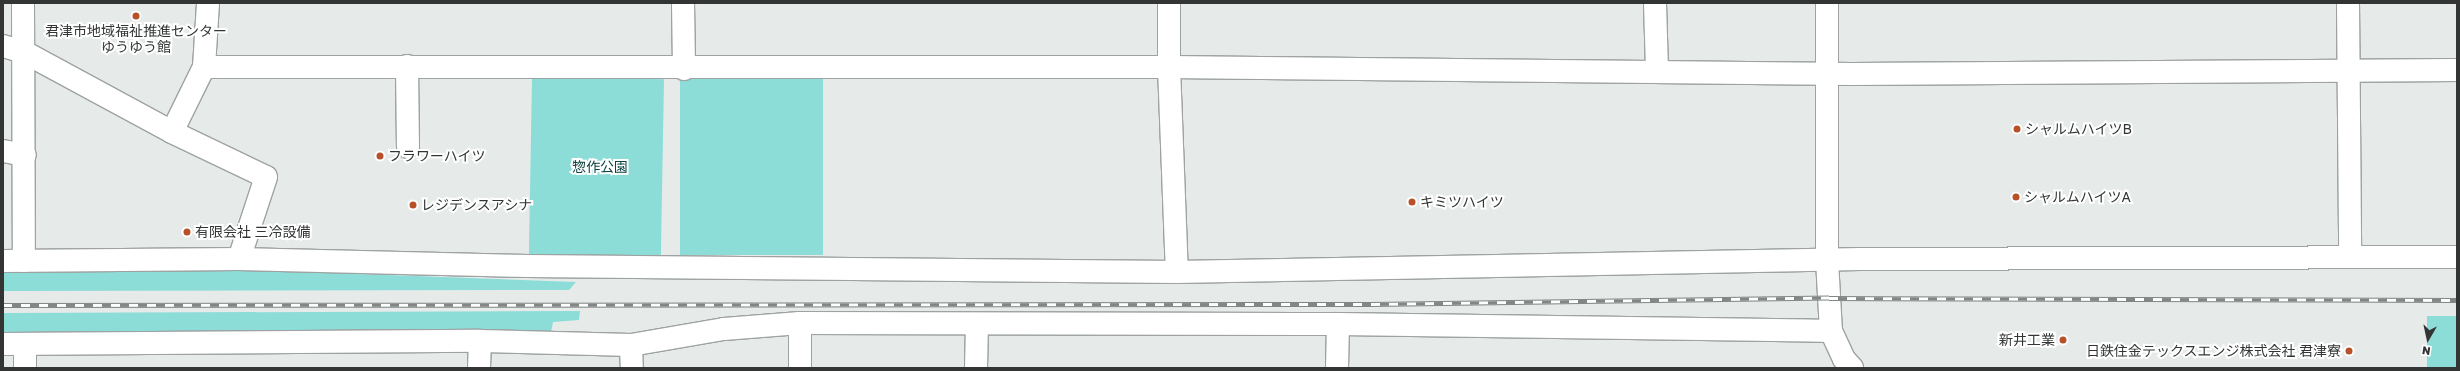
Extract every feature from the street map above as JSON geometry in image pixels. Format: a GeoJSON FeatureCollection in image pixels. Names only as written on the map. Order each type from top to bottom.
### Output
{"type":"FeatureCollection","features":[{"type":"Feature","properties":{"kind":"street"},"geometry":{"type":"LineString","coordinates":[[24,3],[24,155],[13,261],[239,259],[528,266],[1177,272],[1827,260],[2350,256],[2457,257]]}},
{"type":"Feature","properties":{"kind":"street"},"geometry":{"type":"LineString","coordinates":[[172,132],[204,67],[208,3]]}},
{"type":"Feature","properties":{"kind":"street"},"geometry":{"type":"LineString","coordinates":[[683,3],[684,68]]}},
{"type":"Feature","properties":{"kind":"street"},"geometry":{"type":"LineString","coordinates":[[1169,3],[1169,67],[1177,272]]}},
{"type":"Feature","properties":{"kind":"street"},"geometry":{"type":"LineString","coordinates":[[1655,3],[1657,71]]}},
{"type":"Feature","properties":{"kind":"street"},"geometry":{"type":"LineString","coordinates":[[1827,3],[1827,260],[1831,331],[1844,359],[1852,368]]}},
{"type":"Feature","properties":{"kind":"street"},"geometry":{"type":"LineString","coordinates":[[2348,3],[2350,70],[2350,256]]}},
{"type":"Feature","properties":{"kind":"street"},"geometry":{"type":"LineString","coordinates":[[3,46],[24,52],[172,132],[266,177],[239,259]]}},
{"type":"Feature","properties":{"kind":"street"},"geometry":{"type":"LineString","coordinates":[[407,66],[408,147]]}},
{"type":"Feature","properties":{"kind":"street"},"geometry":{"type":"LineString","coordinates":[[204,67],[1169,67],[1416,71],[1657,71],[1826,74],[2457,70]]}},
{"type":"Feature","properties":{"kind":"street"},"geometry":{"type":"LineString","coordinates":[[3,152],[24,155]]}},
{"type":"Feature","properties":{"kind":"street"},"geometry":{"type":"LineString","coordinates":[[3,344],[480,341],[631,345],[724,329],[800,323],[1338,324],[1831,331]]}},
{"type":"Feature","properties":{"kind":"street"},"geometry":{"type":"LineString","coordinates":[[800,323],[800,368]]}},
{"type":"Feature","properties":{"kind":"street"},"geometry":{"type":"LineString","coordinates":[[976,368],[977,324]]}},
{"type":"Feature","properties":{"kind":"street"},"geometry":{"type":"LineString","coordinates":[[1337,368],[1338,324]]}},
{"type":"Feature","properties":{"kind":"street"},"geometry":{"type":"LineString","coordinates":[[479,368],[480,341]]}},
{"type":"Feature","properties":{"kind":"street"},"geometry":{"type":"LineString","coordinates":[[25,368],[26,344]]}},
{"type":"Feature","properties":{"kind":"street"},"geometry":{"type":"LineString","coordinates":[[631,345],[632,368]]}},
{"type":"Feature","properties":{"kind":"green space","name":"惣作公園"},"geometry":{"type":"Polygon","coordinates":[[[532,77],[664,79],[661,257],[529,255],[532,77]]]}},
{"type":"Feature","properties":{"kind":"green space"},"geometry":{"type":"Polygon","coordinates":[[[680,78],[823,78],[823,255],[680,255],[680,78]]]}},
{"type":"Feature","properties":{"kind":"green space"},"geometry":{"type":"Polygon","coordinates":[[[237,270],[576,282],[569,290],[3,291],[3,271],[237,270]]]}},
{"type":"Feature","properties":{"kind":"green space"},"geometry":{"type":"Polygon","coordinates":[[[580,311],[579,320],[553,322],[551,332],[3,335],[3,313],[580,311]]]}},
{"type":"Feature","properties":{"kind":"green space"},"geometry":{"type":"Polygon","coordinates":[[[2427,316],[2457,316],[2457,368],[2427,368],[2427,316]]]}},
{"type":"Feature","properties":{"kind":"railway"},"geometry":{"type":"LineString","coordinates":[[3,305],[1371,304],[1829,298],[2457,300]]}},
{"type":"Feature","properties":{"kind":"place","name":"君津市地域福祉推進センター ゆうゆう館"},"geometry":{"type":"Point","coordinates":[136,16]}},
{"type":"Feature","properties":{"kind":"place","name":"シャルムハイツB"},"geometry":{"type":"Point","coordinates":[2017,129]}},
{"type":"Feature","properties":{"kind":"place","name":"フラワーハイツ"},"geometry":{"type":"Point","coordinates":[380,156]}},
{"type":"Feature","properties":{"kind":"place","name":"シャルムハイツA"},"geometry":{"type":"Point","coordinates":[2016,197]}},
{"type":"Feature","properties":{"kind":"place","name":"キミツハイツ"},"geometry":{"type":"Point","coordinates":[1412,202]}},
{"type":"Feature","properties":{"kind":"place","name":"レジデンスアシナ"},"geometry":{"type":"Point","coordinates":[413,205]}},
{"type":"Feature","properties":{"kind":"place","name":"有限会社 三冷設備"},"geometry":{"type":"Point","coordinates":[187,232]}},
{"type":"Feature","properties":{"kind":"place","name":"新井工業"},"geometry":{"type":"Point","coordinates":[2063,340]}},
{"type":"Feature","properties":{"kind":"place","name":"日鉄住金テックスエンジ株式会社 君津寮"},"geometry":{"type":"Point","coordinates":[2349,351]}}]}
